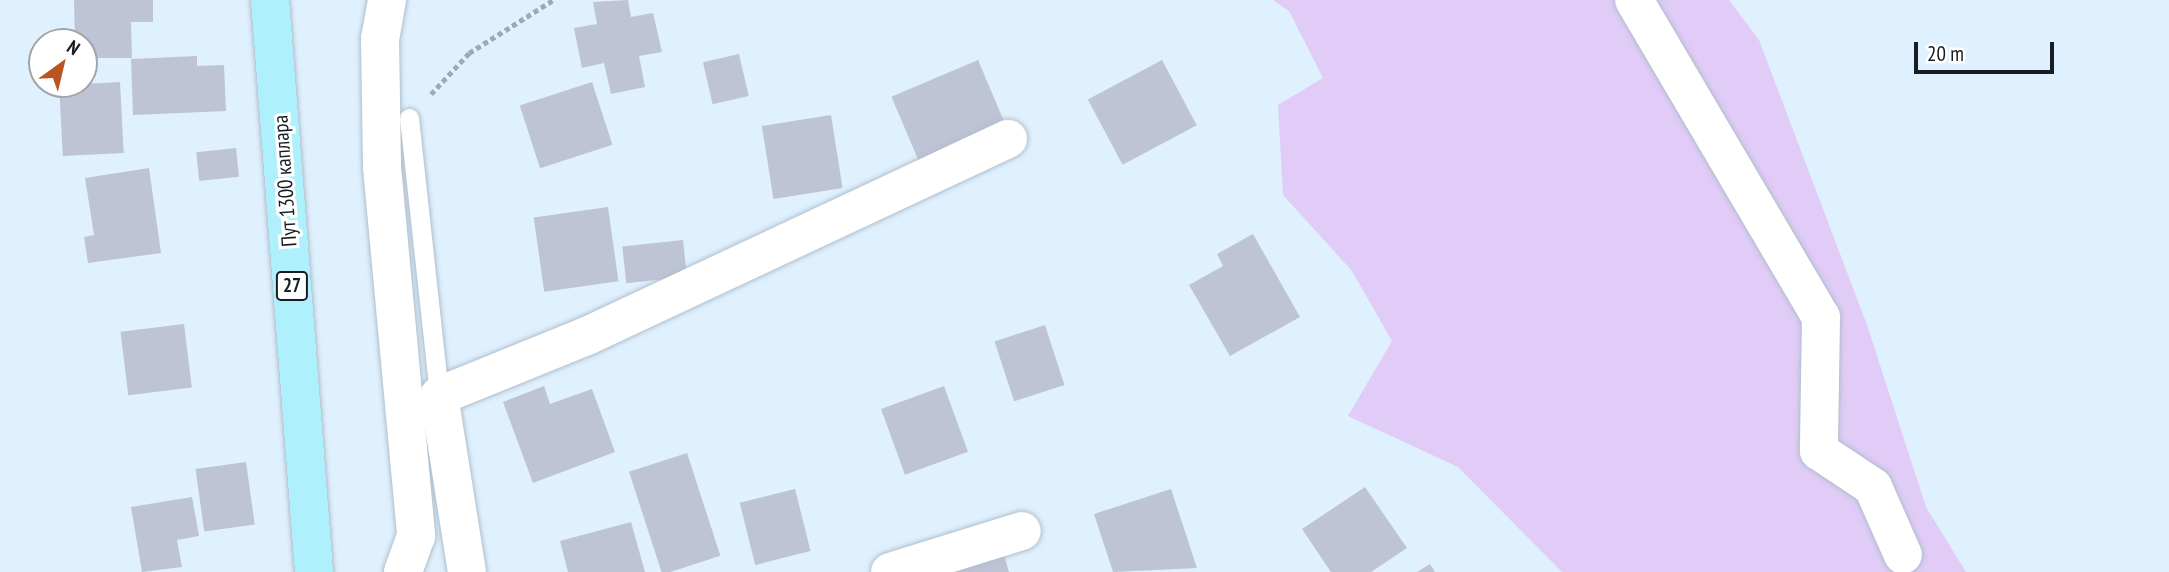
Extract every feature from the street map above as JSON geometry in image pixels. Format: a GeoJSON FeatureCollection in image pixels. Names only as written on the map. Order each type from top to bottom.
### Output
{"type":"FeatureCollection","features":[{"type":"Feature","properties":{"kind":"main road","name":"Пут 1300 каплара"},"geometry":{"type":"LineString","coordinates":[[270,0],[314,572]]}},
{"type":"Feature","properties":{"kind":"street"},"geometry":{"type":"LineString","coordinates":[[387,0],[380,38],[382,167],[416,536],[403,572]]}},
{"type":"Feature","properties":{"kind":"street"},"geometry":{"type":"LineString","coordinates":[[1634,0],[1821,317],[1819,451],[1872,487],[1903,555]]}},
{"type":"Feature","properties":{"kind":"street"},"geometry":{"type":"LineString","coordinates":[[464,556],[439,396],[587,336],[1008,139]]}},
{"type":"Feature","properties":{"kind":"street"},"geometry":{"type":"LineString","coordinates":[[890,572],[1022,531]]}},
{"type":"Feature","properties":{"kind":"street"},"geometry":{"type":"LineString","coordinates":[[416,536],[464,556]]}},
{"type":"Feature","properties":{"kind":"lane"},"geometry":{"type":"LineString","coordinates":[[409,118],[439,396]]}},
{"type":"Feature","properties":{"kind":"path"},"geometry":{"type":"LineString","coordinates":[[409,118],[469,53],[553,0]]}},
{"type":"Feature","properties":{"kind":"shaded area"},"geometry":{"type":"Polygon","coordinates":[[[1273,0],[1729,0],[1759,40],[1867,325],[1926,507],[1966,572],[1562,572],[1458,467],[1348,416],[1392,341],[1352,271],[1283,195],[1278,105],[1323,78],[1289,11],[1273,0]]]}},
{"type":"Feature","properties":{"kind":"building"},"geometry":{"type":"Polygon","coordinates":[[[74,0],[153,0],[153,22],[131,22],[132,58],[98,58],[98,28],[75,28],[74,0]]]}},
{"type":"Feature","properties":{"kind":"building"},"geometry":{"type":"Polygon","coordinates":[[[628,0],[631,17],[653,13],[662,52],[639,56],[645,87],[611,94],[604,63],[582,68],[574,28],[597,24],[593,2],[628,0]]]}},
{"type":"Feature","properties":{"kind":"building"},"geometry":{"type":"Polygon","coordinates":[[[739,54],[749,96],[713,104],[703,62],[739,54]]]}},
{"type":"Feature","properties":{"kind":"building"},"geometry":{"type":"Polygon","coordinates":[[[197,56],[197,66],[224,65],[226,111],[133,115],[131,59],[197,56]]]}},
{"type":"Feature","properties":{"kind":"building"},"geometry":{"type":"Polygon","coordinates":[[[978,60],[1006,126],[920,163],[891,97],[978,60]]]}},
{"type":"Feature","properties":{"kind":"building"},"geometry":{"type":"Polygon","coordinates":[[[1162,60],[1197,125],[1123,165],[1088,99],[1162,60]]]}},
{"type":"Feature","properties":{"kind":"building"},"geometry":{"type":"Polygon","coordinates":[[[120,82],[124,153],[63,156],[60,98],[98,98],[98,83],[120,82]]]}},
{"type":"Feature","properties":{"kind":"building"},"geometry":{"type":"Polygon","coordinates":[[[592,82],[612,145],[540,168],[520,105],[592,82]]]}},
{"type":"Feature","properties":{"kind":"building"},"geometry":{"type":"Polygon","coordinates":[[[831,115],[843,188],[773,199],[762,126],[831,115]]]}},
{"type":"Feature","properties":{"kind":"building"},"geometry":{"type":"Polygon","coordinates":[[[236,148],[239,177],[199,181],[196,152],[236,148]]]}},
{"type":"Feature","properties":{"kind":"building"},"geometry":{"type":"Polygon","coordinates":[[[149,168],[161,253],[88,263],[84,237],[94,235],[85,178],[149,168]]]}},
{"type":"Feature","properties":{"kind":"building"},"geometry":{"type":"Polygon","coordinates":[[[608,207],[618,281],[544,292],[534,217],[608,207]]]}},
{"type":"Feature","properties":{"kind":"building"},"geometry":{"type":"Polygon","coordinates":[[[1253,234],[1300,317],[1230,356],[1189,285],[1223,266],[1217,254],[1253,234]]]}},
{"type":"Feature","properties":{"kind":"building"},"geometry":{"type":"Polygon","coordinates":[[[683,240],[687,277],[626,283],[622,246],[683,240]]]}},
{"type":"Feature","properties":{"kind":"building"},"geometry":{"type":"Polygon","coordinates":[[[184,324],[192,388],[128,395],[120,332],[184,324]]]}},
{"type":"Feature","properties":{"kind":"building"},"geometry":{"type":"Polygon","coordinates":[[[1045,325],[1064,385],[1014,401],[995,341],[1045,325]]]}},
{"type":"Feature","properties":{"kind":"building"},"geometry":{"type":"Polygon","coordinates":[[[544,386],[550,404],[592,389],[615,452],[533,483],[503,402],[544,386]]]}},
{"type":"Feature","properties":{"kind":"building"},"geometry":{"type":"Polygon","coordinates":[[[944,386],[968,452],[905,475],[881,409],[944,386]]]}},
{"type":"Feature","properties":{"kind":"building"},"geometry":{"type":"Polygon","coordinates":[[[687,453],[720,556],[670,572],[662,572],[629,472],[687,453]]]}},
{"type":"Feature","properties":{"kind":"building"},"geometry":{"type":"Polygon","coordinates":[[[246,462],[255,524],[204,531],[195,469],[246,462]]]}},
{"type":"Feature","properties":{"kind":"building"},"geometry":{"type":"Polygon","coordinates":[[[1365,487],[1407,548],[1371,572],[1331,572],[1302,529],[1365,487]]]}},
{"type":"Feature","properties":{"kind":"building"},"geometry":{"type":"Polygon","coordinates":[[[795,489],[810,551],[755,565],[740,503],[795,489]]]}},
{"type":"Feature","properties":{"kind":"building"},"geometry":{"type":"Polygon","coordinates":[[[1171,489],[1197,568],[1113,572],[1094,514],[1171,489]]]}},
{"type":"Feature","properties":{"kind":"building"},"geometry":{"type":"Polygon","coordinates":[[[192,497],[199,536],[177,540],[182,567],[142,572],[131,507],[192,497]]]}},
{"type":"Feature","properties":{"kind":"building"},"geometry":{"type":"Polygon","coordinates":[[[631,522],[645,572],[568,572],[560,541],[631,522]]]}},
{"type":"Feature","properties":{"kind":"building"},"geometry":{"type":"Polygon","coordinates":[[[1003,552],[1009,572],[941,572],[1003,552]]]}},
{"type":"Feature","properties":{"kind":"building"},"geometry":{"type":"Polygon","coordinates":[[[1430,564],[1435,572],[1417,572],[1430,564]]]}}]}
